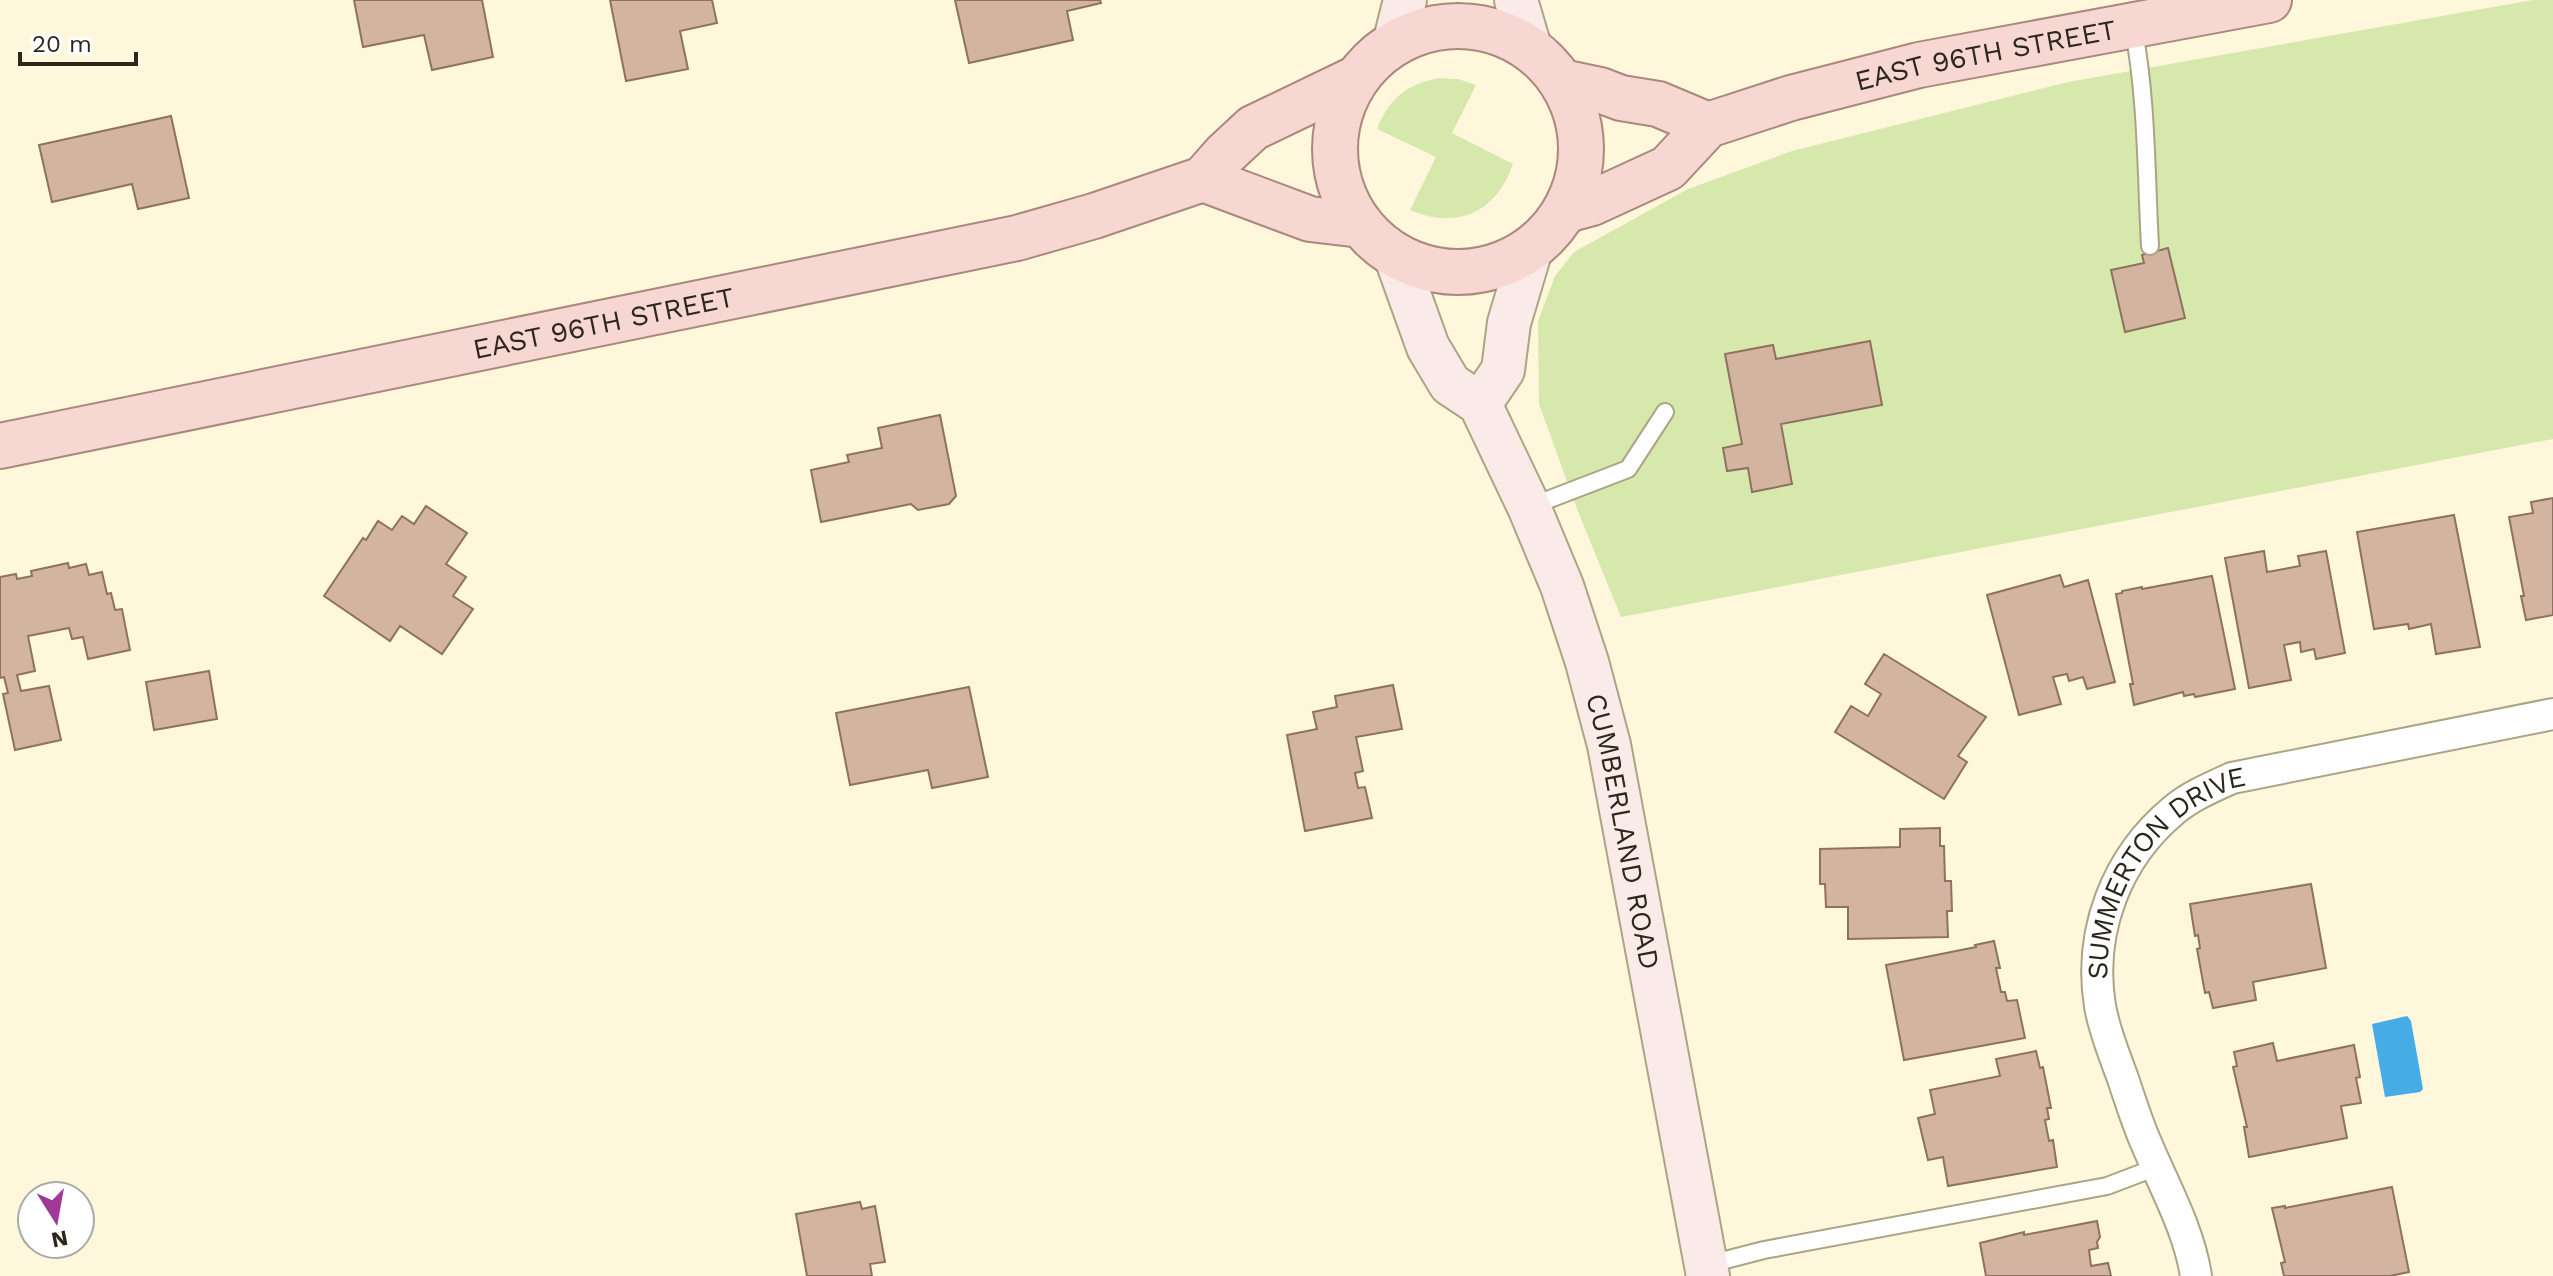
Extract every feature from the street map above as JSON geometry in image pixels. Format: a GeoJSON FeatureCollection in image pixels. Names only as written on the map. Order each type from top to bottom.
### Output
{"type":"FeatureCollection","features":[{"type":"Feature","properties":{"kind":"main road"},"geometry":{"type":"LineString","coordinates":[[1394,44],[1405,0]]}},
{"type":"Feature","properties":{"kind":"main road"},"geometry":{"type":"LineString","coordinates":[[1516,0],[1530,48]]}},
{"type":"Feature","properties":{"kind":"main road","name":"EAST 96TH STREET"},"geometry":{"type":"LineString","coordinates":[[1566,210],[1592,203],[1668,168],[1708,125],[1791,98],[1875,75],[2269,0]]}},
{"type":"Feature","properties":{"kind":"main road"},"geometry":{"type":"LineString","coordinates":[[1448,26],[1477,27],[1505,34],[1530,48],[1548,63],[1562,82],[1574,106],[1581,132],[1582,159],[1577,186],[1566,210],[1551,231],[1531,249],[1511,261],[1488,269],[1464,273],[1440,271],[1395,255],[1376,241],[1348,206],[1335,163],[1339,119],[1357,78],[1374,59],[1394,44],[1420,32],[1448,26]]}},
{"type":"Feature","properties":{"kind":"main road","name":"EAST 96TH STREET"},"geometry":{"type":"LineString","coordinates":[[0,446],[1004,241],[1094,216],[1203,179],[1253,128],[1357,78]]}},
{"type":"Feature","properties":{"kind":"main road"},"geometry":{"type":"LineString","coordinates":[[1562,82],[1621,98],[1658,104],[1708,125]]}},
{"type":"Feature","properties":{"kind":"main road"},"geometry":{"type":"LineString","coordinates":[[1203,179],[1310,219],[1361,225]]}},
{"type":"Feature","properties":{"kind":"main road"},"geometry":{"type":"LineString","coordinates":[[1480,404],[1503,370],[1509,323],[1531,249]]}},
{"type":"Feature","properties":{"kind":"main road","name":"CUMBERLAND ROAD"},"geometry":{"type":"LineString","coordinates":[[1395,255],[1428,347],[1450,384],[1480,404],[1529,507],[1567,601],[1587,662],[1609,745],[1707,1271]]}},
{"type":"Feature","properties":{"kind":"street","name":"SUMMERTON DRIVE"},"geometry":{"type":"LineString","coordinates":[[2196,1276],[2192,1248],[2146,1142],[2100,1008],[2098,944],[2105,912],[2132,854],[2176,808],[2232,778],[2553,714]]}},
{"type":"Feature","properties":{"kind":"lane"},"geometry":{"type":"LineString","coordinates":[[2133,25],[2142,90],[2150,246]]}},
{"type":"Feature","properties":{"kind":"lane"},"geometry":{"type":"LineString","coordinates":[[1529,507],[1628,469],[1665,412]]}},
{"type":"Feature","properties":{"kind":"lane"},"geometry":{"type":"LineString","coordinates":[[1707,1271],[1764,1250],[2107,1186],[2157,1167]]}},
{"type":"Feature","properties":{"kind":"green space"},"geometry":{"type":"Polygon","coordinates":[[[2533,0],[2553,0],[2553,439],[1621,617],[1539,404],[1538,321],[1555,276],[1574,252],[1688,189],[1792,151],[2068,82],[2533,0]]]}},
{"type":"Feature","properties":{"kind":"green space"},"geometry":{"type":"Polygon","coordinates":[[[1439,78],[1458,79],[1476,85],[1452,133],[1513,164],[1496,195],[1473,213],[1459,217],[1427,216],[1410,210],[1436,157],[1377,129],[1400,94],[1417,84],[1439,78]]]}},
{"type":"Feature","properties":{"kind":"water"},"geometry":{"type":"Polygon","coordinates":[[[2407,1016],[2411,1021],[2423,1089],[2385,1097],[2372,1024],[2407,1016]]]}},
{"type":"Feature","properties":{"kind":"building"},"geometry":{"type":"Polygon","coordinates":[[[354,0],[482,0],[493,57],[432,70],[424,35],[363,47],[354,0]]]}},
{"type":"Feature","properties":{"kind":"building"},"geometry":{"type":"Polygon","coordinates":[[[610,0],[712,0],[717,23],[680,31],[688,69],[626,81],[610,0]]]}},
{"type":"Feature","properties":{"kind":"building"},"geometry":{"type":"Polygon","coordinates":[[[955,0],[1100,0],[1101,3],[1067,11],[1073,40],[969,63],[955,0]]]}},
{"type":"Feature","properties":{"kind":"building"},"geometry":{"type":"Polygon","coordinates":[[[171,116],[189,198],[138,209],[132,184],[52,202],[39,145],[171,116]]]}},
{"type":"Feature","properties":{"kind":"building"},"geometry":{"type":"Polygon","coordinates":[[[2168,248],[2185,318],[2125,332],[2111,270],[2144,263],[2142,255],[2168,248]]]}},
{"type":"Feature","properties":{"kind":"building"},"geometry":{"type":"Polygon","coordinates":[[[1870,341],[1882,405],[1781,424],[1792,484],[1752,492],[1748,468],[1727,471],[1723,448],[1742,444],[1725,354],[1773,345],[1776,359],[1870,341]]]}},
{"type":"Feature","properties":{"kind":"building"},"geometry":{"type":"Polygon","coordinates":[[[940,415],[956,496],[949,504],[918,510],[911,504],[821,522],[811,470],[849,462],[847,455],[882,448],[878,428],[940,415]]]}},
{"type":"Feature","properties":{"kind":"building"},"geometry":{"type":"Polygon","coordinates":[[[2553,498],[2553,615],[2526,620],[2509,517],[2533,513],[2531,502],[2553,498]]]}},
{"type":"Feature","properties":{"kind":"building"},"geometry":{"type":"Polygon","coordinates":[[[426,506],[467,533],[446,564],[466,577],[453,596],[473,609],[442,654],[400,626],[390,641],[324,596],[378,521],[392,530],[402,516],[414,524],[426,506]]]}},
{"type":"Feature","properties":{"kind":"building"},"geometry":{"type":"Polygon","coordinates":[[[2454,515],[2480,647],[2436,654],[2431,624],[2409,629],[2408,624],[2374,629],[2357,532],[2454,515]]]}},
{"type":"Feature","properties":{"kind":"building"},"geometry":{"type":"Polygon","coordinates":[[[2264,551],[2267,572],[2300,566],[2298,556],[2326,551],[2345,653],[2316,659],[2314,649],[2301,652],[2300,642],[2284,645],[2291,680],[2249,688],[2225,558],[2264,551]]]}},
{"type":"Feature","properties":{"kind":"building"},"geometry":{"type":"Polygon","coordinates":[[[68,563],[69,568],[86,564],[89,575],[102,572],[115,610],[122,609],[130,650],[88,659],[83,637],[72,639],[69,628],[28,636],[35,671],[17,675],[21,691],[49,686],[61,740],[15,750],[3,694],[8,693],[4,677],[0,678],[0,577],[16,574],[17,579],[32,576],[31,571],[68,563]]]}},
{"type":"Feature","properties":{"kind":"building"},"geometry":{"type":"Polygon","coordinates":[[[2060,575],[2064,587],[2088,580],[2115,682],[2087,689],[2083,677],[2069,681],[2067,674],[2053,677],[2061,704],[2019,715],[1987,595],[2060,575]]]}},
{"type":"Feature","properties":{"kind":"building"},"geometry":{"type":"Polygon","coordinates":[[[2212,576],[2235,689],[2195,697],[2194,694],[2184,696],[2183,692],[2134,705],[2116,594],[2212,576]]]}},
{"type":"Feature","properties":{"kind":"building"},"geometry":{"type":"Polygon","coordinates":[[[1884,654],[1986,717],[1958,756],[1967,762],[1944,799],[1835,732],[1851,706],[1868,716],[1881,694],[1865,684],[1884,654]]]}},
{"type":"Feature","properties":{"kind":"building"},"geometry":{"type":"Polygon","coordinates":[[[209,671],[217,719],[154,730],[146,682],[209,671]]]}},
{"type":"Feature","properties":{"kind":"building"},"geometry":{"type":"Polygon","coordinates":[[[1393,685],[1402,729],[1356,737],[1363,771],[1355,773],[1358,788],[1365,787],[1372,818],[1305,831],[1287,735],[1317,729],[1313,712],[1337,707],[1335,696],[1393,685]]]}},
{"type":"Feature","properties":{"kind":"building"},"geometry":{"type":"Polygon","coordinates":[[[969,687],[988,777],[932,788],[928,770],[850,785],[836,713],[969,687]]]}},
{"type":"Feature","properties":{"kind":"building"},"geometry":{"type":"Polygon","coordinates":[[[1940,828],[1945,881],[1951,881],[1952,911],[1947,911],[1948,937],[1848,939],[1848,907],[1826,907],[1825,884],[1820,884],[1820,849],[1900,847],[1900,829],[1940,828]]]}},
{"type":"Feature","properties":{"kind":"building"},"geometry":{"type":"Polygon","coordinates":[[[2311,884],[2326,968],[2253,982],[2256,1000],[2213,1008],[2209,992],[2205,993],[2197,949],[2200,948],[2198,935],[2195,936],[2190,904],[2311,884]]]}},
{"type":"Feature","properties":{"kind":"building"},"geometry":{"type":"Polygon","coordinates":[[[1994,941],[2001,992],[2005,992],[2007,1001],[2017,1000],[2025,1038],[1904,1060],[1886,965],[1994,941]]]}},
{"type":"Feature","properties":{"kind":"building"},"geometry":{"type":"Polygon","coordinates":[[[2273,1043],[2277,1061],[2354,1045],[2361,1103],[2341,1106],[2347,1138],[2249,1157],[2244,1127],[2247,1127],[2233,1067],[2237,1066],[2234,1052],[2273,1043]]]}},
{"type":"Feature","properties":{"kind":"building"},"geometry":{"type":"Polygon","coordinates":[[[2036,1051],[2040,1068],[2043,1067],[2051,1108],[2047,1108],[2049,1119],[2045,1120],[2049,1141],[2053,1140],[2057,1167],[1948,1186],[1943,1157],[1928,1160],[1918,1118],[1935,1114],[1930,1090],[2000,1076],[1996,1059],[2036,1051]]]}},
{"type":"Feature","properties":{"kind":"building"},"geometry":{"type":"Polygon","coordinates":[[[2392,1187],[2409,1272],[2390,1276],[2284,1276],[2281,1263],[2285,1262],[2272,1208],[2392,1187]]]}},
{"type":"Feature","properties":{"kind":"building"},"geometry":{"type":"Polygon","coordinates":[[[860,1202],[862,1209],[875,1206],[885,1262],[870,1264],[872,1276],[807,1276],[796,1214],[860,1202]]]}},
{"type":"Feature","properties":{"kind":"building"},"geometry":{"type":"Polygon","coordinates":[[[2097,1221],[2100,1237],[2098,1248],[2089,1250],[2091,1266],[2108,1263],[2111,1276],[1986,1276],[1980,1243],[2024,1232],[2024,1235],[2097,1221]]]}}]}
